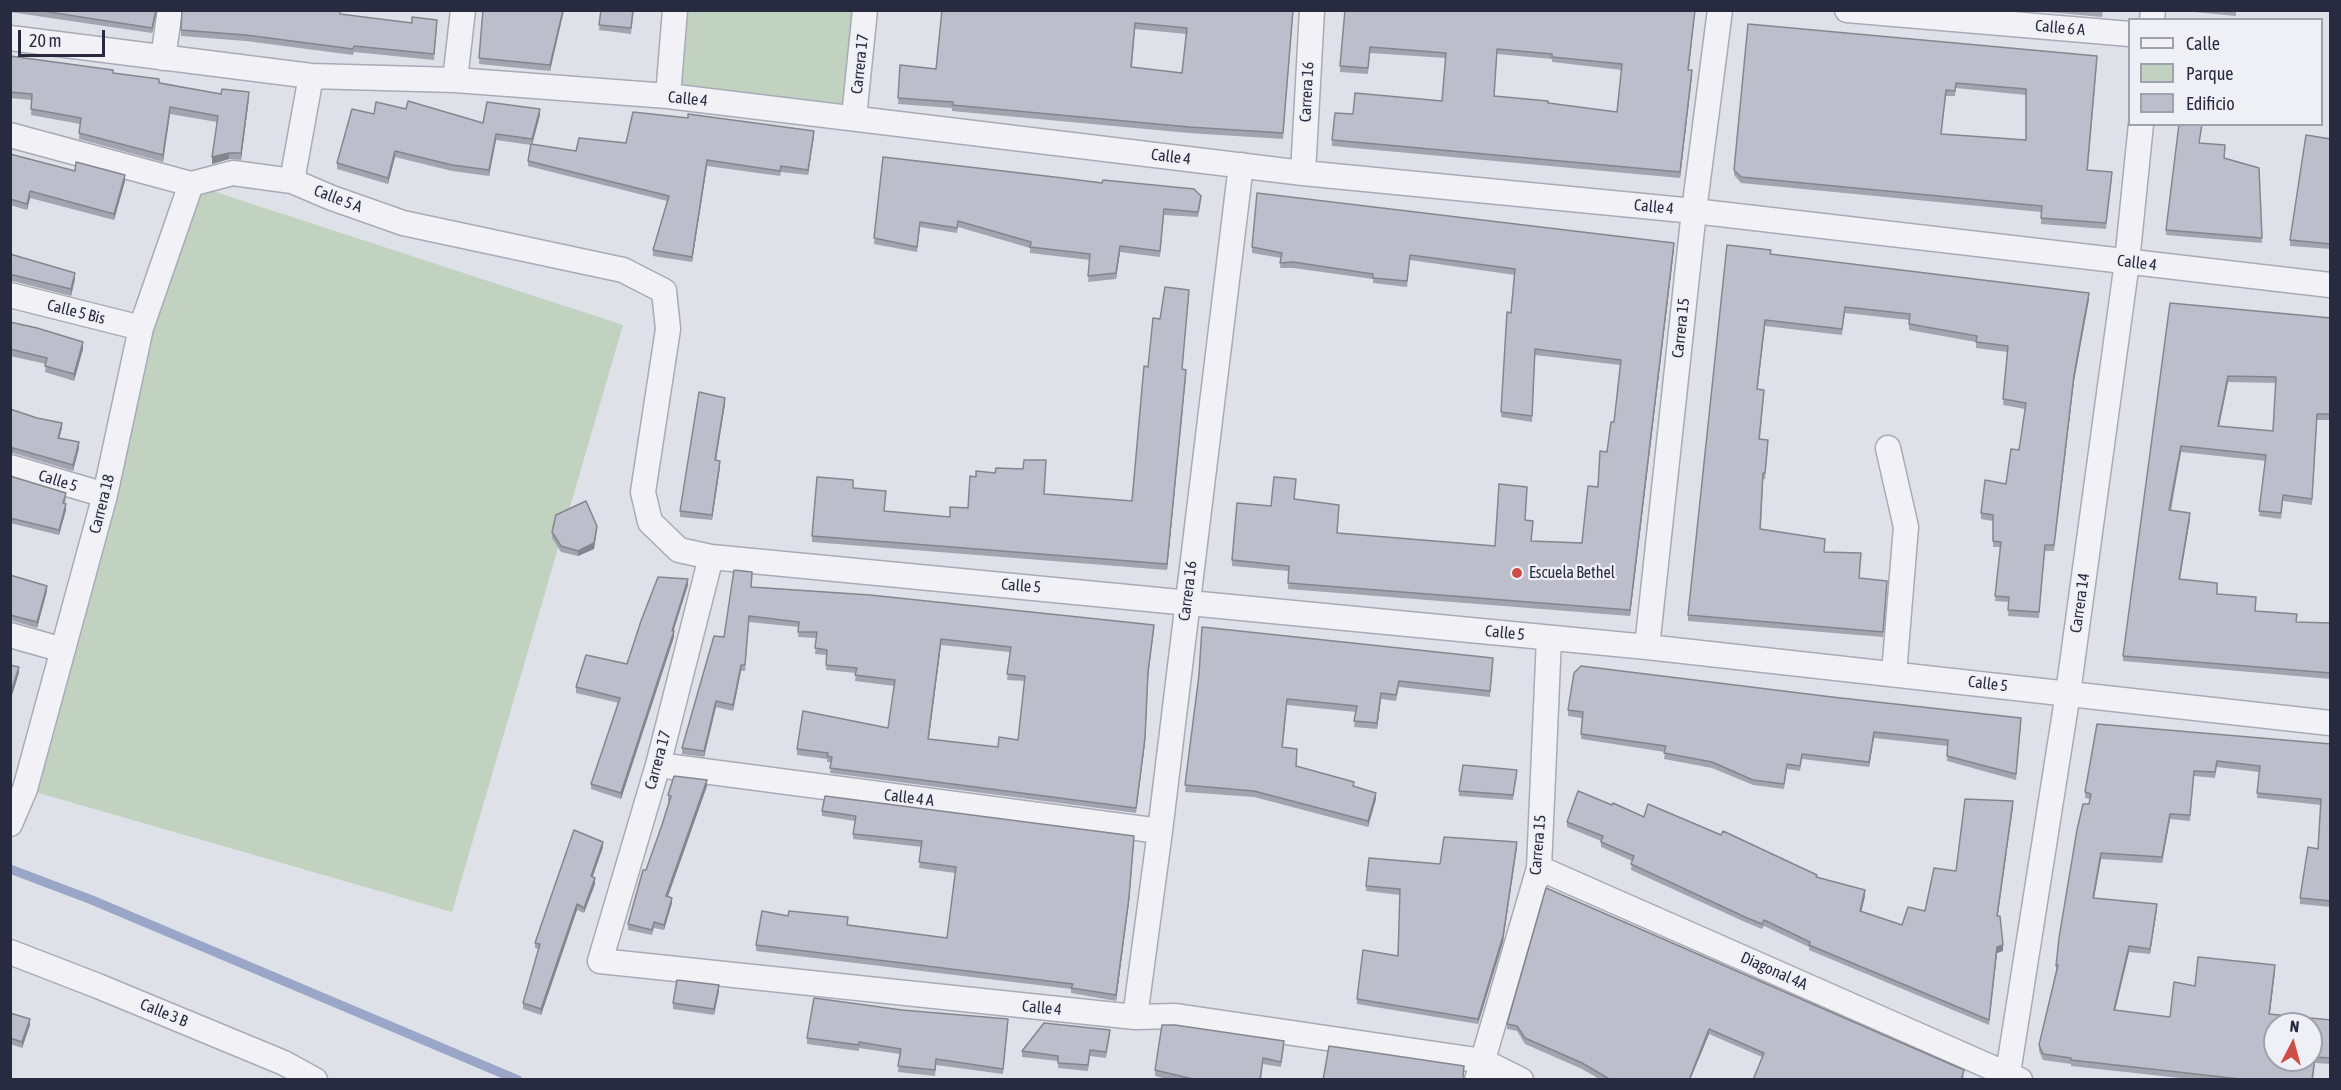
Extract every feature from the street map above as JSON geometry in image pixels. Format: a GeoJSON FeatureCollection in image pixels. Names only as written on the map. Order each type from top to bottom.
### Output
{"type":"FeatureCollection","features":[{"type":"Feature","properties":{"kind":"street"},"geometry":{"type":"LineString","coordinates":[[163,58],[170,10]]}},
{"type":"Feature","properties":{"kind":"street"},"geometry":{"type":"LineString","coordinates":[[455,80],[463,10]]}},
{"type":"Feature","properties":{"kind":"street"},"geometry":{"type":"LineString","coordinates":[[668,96],[675,10]]}},
{"type":"Feature","properties":{"kind":"street","name":"Carrera 17"},"geometry":{"type":"LineString","coordinates":[[854,117],[865,10]]}},
{"type":"Feature","properties":{"kind":"street","name":"Carrera 16"},"geometry":{"type":"LineString","coordinates":[[1303,173],[1312,10]]}},
{"type":"Feature","properties":{"kind":"street","name":"Carrera 15"},"geometry":{"type":"LineString","coordinates":[[1647,647],[1694,211],[1720,10]]}},
{"type":"Feature","properties":{"kind":"street","name":"Calle 6 A"},"geometry":{"type":"LineString","coordinates":[[1846,10],[2128,33]]}},
{"type":"Feature","properties":{"kind":"street","name":"Calle 4"},"geometry":{"type":"LineString","coordinates":[[10,38],[311,76],[455,80],[668,96],[1303,173],[1694,211],[2331,285]]}},
{"type":"Feature","properties":{"kind":"street"},"geometry":{"type":"LineString","coordinates":[[292,181],[311,76]]}},
{"type":"Feature","properties":{"kind":"street","name":"Carrera 14"},"geometry":{"type":"LineString","coordinates":[[2011,1077],[2068,693],[2127,262],[2141,126]]}},
{"type":"Feature","properties":{"kind":"street","name":"Calle 5 A"},"geometry":{"type":"LineString","coordinates":[[10,135],[191,184],[233,173],[292,181],[403,223],[623,270],[664,291],[668,329],[643,492],[650,522],[679,550]]}},
{"type":"Feature","properties":{"kind":"street","name":"Carrera 16"},"geometry":{"type":"LineString","coordinates":[[1135,1017],[1160,831],[1241,165]]}},
{"type":"Feature","properties":{"kind":"street","name":"Carrera 18"},"geometry":{"type":"LineString","coordinates":[[10,824],[25,789],[105,495],[141,328],[191,184]]}},
{"type":"Feature","properties":{"kind":"street","name":"Calle 5 Bis"},"geometry":{"type":"LineString","coordinates":[[10,295],[141,328]]}},
{"type":"Feature","properties":{"kind":"street"},"geometry":{"type":"LineString","coordinates":[[1888,448],[1906,526],[1894,673]]}},
{"type":"Feature","properties":{"kind":"street","name":"Calle 5"},"geometry":{"type":"LineString","coordinates":[[10,467],[105,495]]}},
{"type":"Feature","properties":{"kind":"street","name":"Calle 5"},"geometry":{"type":"LineString","coordinates":[[679,550],[711,556],[1647,647],[2331,723]]}},
{"type":"Feature","properties":{"kind":"street","name":"Carrera 17"},"geometry":{"type":"LineString","coordinates":[[600,961],[658,765],[711,556]]}},
{"type":"Feature","properties":{"kind":"street"},"geometry":{"type":"LineString","coordinates":[[10,635],[63,650]]}},
{"type":"Feature","properties":{"kind":"street","name":"Carrera 15"},"geometry":{"type":"LineString","coordinates":[[1480,1070],[1539,868],[1549,638]]}},
{"type":"Feature","properties":{"kind":"street","name":"Calle 4 A"},"geometry":{"type":"LineString","coordinates":[[658,765],[1160,831]]}},
{"type":"Feature","properties":{"kind":"street","name":"Diagonal 4A"},"geometry":{"type":"LineString","coordinates":[[1539,868],[2011,1077]]}},
{"type":"Feature","properties":{"kind":"street","name":"Calle 3 B"},"geometry":{"type":"LineString","coordinates":[[10,952],[273,1058],[315,1080]]}},
{"type":"Feature","properties":{"kind":"street","name":"Calle 4"},"geometry":{"type":"LineString","coordinates":[[600,961],[1135,1017],[1176,1016],[1480,1070],[1521,1080]]}},
{"type":"Feature","properties":{"kind":"green space"},"geometry":{"type":"Polygon","coordinates":[[[675,11],[865,11],[854,117],[668,96],[675,11]]]}},
{"type":"Feature","properties":{"kind":"green space"},"geometry":{"type":"Polygon","coordinates":[[[191,184],[623,325],[452,912],[25,789],[191,184]]]}},
{"type":"Feature","properties":{"kind":"building"},"geometry":{"type":"Polygon","coordinates":[[[36,10],[156,10],[152,28],[36,10]]]}},
{"type":"Feature","properties":{"kind":"building"},"geometry":{"type":"Polygon","coordinates":[[[182,10],[340,10],[340,14],[412,23],[412,17],[437,20],[434,54],[354,46],[353,49],[246,35],[181,30],[182,10]]]}},
{"type":"Feature","properties":{"kind":"building"},"geometry":{"type":"Polygon","coordinates":[[[483,10],[563,10],[550,65],[479,58],[483,10]]]}},
{"type":"Feature","properties":{"kind":"building"},"geometry":{"type":"Polygon","coordinates":[[[601,10],[633,10],[631,28],[599,25],[601,10]]]}},
{"type":"Feature","properties":{"kind":"building"},"geometry":{"type":"Polygon","coordinates":[[[942,10],[1293,10],[1283,133],[1189,127],[898,98],[900,65],[936,69],[942,10]],[[1135,23],[1131,67],[1182,73],[1187,28],[1135,23]]]}},
{"type":"Feature","properties":{"kind":"building"},"geometry":{"type":"Polygon","coordinates":[[[1345,10],[1695,10],[1688,70],[1692,70],[1680,172],[1332,140],[1335,113],[1353,114],[1355,93],[1442,101],[1446,53],[1370,47],[1368,68],[1340,66],[1345,10]],[[1497,49],[1494,96],[1548,101],[1548,103],[1617,112],[1622,64],[1552,57],[1552,54],[1497,49]]]}},
{"type":"Feature","properties":{"kind":"building"},"geometry":{"type":"Polygon","coordinates":[[[1748,24],[2097,56],[2087,170],[2112,172],[2106,223],[2041,218],[2042,206],[1741,177],[1734,170],[1748,24]],[[1956,83],[1955,91],[1946,90],[1941,134],[2026,140],[2026,89],[1956,83]]]}},
{"type":"Feature","properties":{"kind":"building"},"geometry":{"type":"Polygon","coordinates":[[[10,56],[113,70],[113,73],[159,79],[159,83],[221,94],[222,89],[249,92],[241,153],[212,157],[218,116],[170,107],[163,155],[79,133],[81,118],[31,109],[32,94],[10,92],[10,56]]]}},
{"type":"Feature","properties":{"kind":"building"},"geometry":{"type":"Polygon","coordinates":[[[408,101],[483,123],[487,102],[540,109],[532,139],[496,134],[489,170],[452,165],[395,151],[388,178],[337,163],[352,109],[374,114],[376,102],[406,109],[408,101]]]}},
{"type":"Feature","properties":{"kind":"building"},"geometry":{"type":"Polygon","coordinates":[[[633,112],[688,118],[688,114],[814,131],[808,170],[781,166],[780,171],[707,160],[692,257],[653,250],[669,196],[528,161],[531,144],[576,151],[579,138],[626,143],[633,112]]]}},
{"type":"Feature","properties":{"kind":"building"},"geometry":{"type":"Polygon","coordinates":[[[2179,126],[2202,126],[2199,143],[2225,145],[2224,158],[2259,168],[2262,238],[2166,230],[2179,126]]]}},
{"type":"Feature","properties":{"kind":"building"},"geometry":{"type":"Polygon","coordinates":[[[2306,135],[2331,139],[2331,244],[2290,240],[2306,135]]]}},
{"type":"Feature","properties":{"kind":"building"},"geometry":{"type":"Polygon","coordinates":[[[10,154],[75,171],[76,162],[125,175],[114,214],[30,191],[27,204],[10,199],[10,154]]]}},
{"type":"Feature","properties":{"kind":"building"},"geometry":{"type":"Polygon","coordinates":[[[883,157],[1102,183],[1103,180],[1194,189],[1201,196],[1198,212],[1164,209],[1160,251],[1120,246],[1116,273],[1088,276],[1090,254],[1030,247],[1031,242],[958,221],[957,228],[920,222],[917,247],[874,238],[883,157]]]}},
{"type":"Feature","properties":{"kind":"building"},"geometry":{"type":"Polygon","coordinates":[[[1257,193],[1674,243],[1630,610],[1288,583],[1289,566],[1232,560],[1237,503],[1271,506],[1274,477],[1296,479],[1294,499],[1339,505],[1337,533],[1495,546],[1499,484],[1527,487],[1525,520],[1533,521],[1531,541],[1582,543],[1588,486],[1598,487],[1600,451],[1607,452],[1611,422],[1614,422],[1621,360],[1535,349],[1532,416],[1501,412],[1507,312],[1511,313],[1515,269],[1410,255],[1407,281],[1373,278],[1373,274],[1293,262],[1280,263],[1282,253],[1252,247],[1257,193]]]}},
{"type":"Feature","properties":{"kind":"building"},"geometry":{"type":"Polygon","coordinates":[[[1727,245],[1771,250],[1770,254],[2089,293],[2074,375],[2054,545],[2045,545],[2039,612],[2008,610],[2009,597],[1995,596],[2001,542],[1993,541],[1993,515],[1981,513],[1985,480],[2006,484],[2011,449],[2019,450],[2026,403],[2003,399],[2008,346],[1976,342],[1977,336],[1909,324],[1910,314],[1845,307],[1842,329],[1765,320],[1757,389],[1764,390],[1759,439],[1768,440],[1765,473],[1763,473],[1760,529],[1825,539],[1824,552],[1861,553],[1859,578],[1887,581],[1883,632],[1688,615],[1727,245]]]}},
{"type":"Feature","properties":{"kind":"building"},"geometry":{"type":"Polygon","coordinates":[[[10,254],[75,273],[71,289],[10,275],[10,254]]]}},
{"type":"Feature","properties":{"kind":"building"},"geometry":{"type":"Polygon","coordinates":[[[1165,287],[1189,290],[1182,369],[1186,370],[1167,564],[812,536],[817,477],[853,480],[853,488],[886,491],[884,511],[950,517],[950,507],[968,508],[970,476],[976,477],[976,471],[995,473],[996,468],[1023,469],[1024,460],[1046,460],[1044,494],[1132,501],[1144,366],[1148,367],[1153,318],[1160,319],[1165,287]]]}},
{"type":"Feature","properties":{"kind":"building"},"geometry":{"type":"Polygon","coordinates":[[[2170,303],[2331,318],[2331,414],[2317,414],[2312,499],[2283,495],[2281,513],[2259,511],[2266,455],[2181,446],[2169,510],[2190,513],[2179,579],[2217,583],[2217,594],[2256,597],[2255,611],[2297,614],[2296,622],[2331,623],[2331,673],[2123,656],[2170,303]],[[2228,376],[2218,426],[2273,431],[2276,377],[2228,376]]]}},
{"type":"Feature","properties":{"kind":"building"},"geometry":{"type":"Polygon","coordinates":[[[10,322],[83,342],[74,374],[45,366],[47,358],[10,349],[10,322]]]}},
{"type":"Feature","properties":{"kind":"building"},"geometry":{"type":"Polygon","coordinates":[[[699,392],[725,398],[715,460],[720,461],[712,515],[680,511],[699,392]]]}},
{"type":"Feature","properties":{"kind":"building"},"geometry":{"type":"Polygon","coordinates":[[[10,409],[62,423],[58,438],[79,442],[73,465],[10,448],[10,409]]]}},
{"type":"Feature","properties":{"kind":"building"},"geometry":{"type":"Polygon","coordinates":[[[10,476],[66,493],[63,503],[66,504],[59,530],[10,518],[10,476]]]}},
{"type":"Feature","properties":{"kind":"building"},"geometry":{"type":"Polygon","coordinates":[[[586,501],[597,526],[594,543],[578,551],[561,546],[552,532],[556,515],[586,501]]]}},
{"type":"Feature","properties":{"kind":"building"},"geometry":{"type":"Polygon","coordinates":[[[734,570],[752,572],[751,587],[870,595],[1154,625],[1148,672],[1145,738],[1136,808],[830,768],[832,757],[827,756],[828,753],[797,749],[803,711],[888,728],[895,680],[855,675],[857,668],[826,665],[827,650],[815,648],[817,632],[798,632],[799,622],[749,616],[745,665],[741,665],[733,705],[716,701],[704,751],[682,748],[714,636],[724,637],[734,570]],[[941,639],[928,739],[998,747],[999,737],[1018,740],[1025,676],[1007,674],[1011,647],[941,639]]]}},
{"type":"Feature","properties":{"kind":"building"},"geometry":{"type":"Polygon","coordinates":[[[10,575],[47,586],[37,622],[10,615],[10,575]]]}},
{"type":"Feature","properties":{"kind":"building"},"geometry":{"type":"Polygon","coordinates":[[[658,577],[688,579],[672,631],[674,631],[621,793],[591,784],[620,698],[576,687],[586,655],[627,664],[658,577]]]}},
{"type":"Feature","properties":{"kind":"building"},"geometry":{"type":"Polygon","coordinates":[[[1202,627],[1493,658],[1490,691],[1399,681],[1396,695],[1381,693],[1377,723],[1354,721],[1357,706],[1287,699],[1282,747],[1297,749],[1296,766],[1354,782],[1353,786],[1376,793],[1368,821],[1254,791],[1185,785],[1199,675],[1202,627]]]}},
{"type":"Feature","properties":{"kind":"building"},"geometry":{"type":"Polygon","coordinates":[[[10,665],[19,667],[10,695],[10,665]]]}},
{"type":"Feature","properties":{"kind":"building"},"geometry":{"type":"Polygon","coordinates":[[[1581,666],[2021,718],[2016,774],[1947,756],[1948,740],[1874,732],[1869,762],[1802,754],[1800,766],[1787,764],[1784,784],[1753,780],[1712,762],[1664,753],[1666,746],[1581,734],[1583,712],[1568,710],[1574,673],[1581,666]]]}},
{"type":"Feature","properties":{"kind":"building"},"geometry":{"type":"Polygon","coordinates":[[[2097,724],[2331,744],[2331,901],[2300,898],[2308,847],[2318,849],[2321,799],[2257,793],[2260,766],[2217,761],[2215,772],[2194,771],[2190,815],[2170,814],[2162,857],[2101,853],[2093,898],[2157,904],[2150,949],[2129,946],[2114,1010],[2170,1017],[2174,982],[2195,986],[2198,957],[2275,965],[2269,1012],[2263,1012],[2263,1072],[2313,1072],[2312,1080],[2249,1080],[2071,1060],[2071,1058],[2043,1054],[2039,1045],[2058,965],[2056,966],[2059,938],[2077,830],[2083,804],[2089,804],[2091,794],[2085,792],[2097,724]]]}},
{"type":"Feature","properties":{"kind":"building"},"geometry":{"type":"Polygon","coordinates":[[[1463,765],[1517,770],[1513,795],[1459,791],[1463,765]]]}},
{"type":"Feature","properties":{"kind":"building"},"geometry":{"type":"Polygon","coordinates":[[[674,776],[707,780],[666,896],[672,898],[664,925],[654,922],[652,930],[628,924],[643,870],[646,870],[662,825],[671,796],[668,795],[674,776]]]}},
{"type":"Feature","properties":{"kind":"building"},"geometry":{"type":"Polygon","coordinates":[[[1578,791],[1644,817],[1648,804],[1721,835],[1723,831],[1817,875],[1816,877],[1865,890],[1860,911],[1902,925],[1908,907],[1925,911],[1934,868],[1956,871],[1965,799],[2013,801],[1997,916],[2000,916],[2003,945],[1997,947],[1989,1020],[1809,945],[1810,942],[1764,920],[1762,924],[1745,917],[1631,864],[1634,856],[1601,842],[1603,836],[1567,822],[1578,791]]]}},
{"type":"Feature","properties":{"kind":"building"},"geometry":{"type":"Polygon","coordinates":[[[825,796],[1134,836],[1129,897],[1116,995],[1071,988],[1073,984],[756,945],[762,911],[788,916],[789,911],[848,917],[847,925],[947,938],[956,867],[919,862],[922,841],[853,834],[856,816],[822,811],[825,796]]]}},
{"type":"Feature","properties":{"kind":"building"},"geometry":{"type":"Polygon","coordinates":[[[574,830],[603,842],[591,876],[595,878],[584,908],[577,904],[541,1009],[523,1003],[540,944],[535,943],[574,830]]]}},
{"type":"Feature","properties":{"kind":"building"},"geometry":{"type":"Polygon","coordinates":[[[1444,837],[1517,842],[1503,936],[1478,1019],[1357,999],[1363,950],[1398,956],[1400,889],[1366,886],[1369,858],[1440,864],[1444,837]]]}},
{"type":"Feature","properties":{"kind":"building"},"geometry":{"type":"Polygon","coordinates":[[[1546,888],[1964,1070],[1961,1080],[1753,1080],[1764,1053],[1709,1029],[1689,1080],[1611,1080],[1582,1063],[1525,1038],[1517,1026],[1507,1024],[1546,888]]]}},
{"type":"Feature","properties":{"kind":"building"},"geometry":{"type":"Polygon","coordinates":[[[677,980],[719,985],[714,1009],[673,1003],[677,980]]]}},
{"type":"Feature","properties":{"kind":"building"},"geometry":{"type":"Polygon","coordinates":[[[814,998],[902,1010],[1008,1019],[1003,1069],[936,1059],[935,1070],[898,1066],[901,1049],[859,1042],[859,1045],[807,1038],[814,998]]]}},
{"type":"Feature","properties":{"kind":"building"},"geometry":{"type":"Polygon","coordinates":[[[10,1013],[30,1019],[22,1042],[10,1038],[10,1013]]]}},
{"type":"Feature","properties":{"kind":"building"},"geometry":{"type":"Polygon","coordinates":[[[2323,1019],[2331,1020],[2331,1058],[2323,1058],[2323,1019]]]}},
{"type":"Feature","properties":{"kind":"building"},"geometry":{"type":"Polygon","coordinates":[[[1044,1023],[1110,1030],[1106,1052],[1090,1050],[1088,1065],[1058,1063],[1058,1056],[1022,1051],[1044,1023]]]}},
{"type":"Feature","properties":{"kind":"building"},"geometry":{"type":"Polygon","coordinates":[[[1162,1025],[1284,1041],[1281,1062],[1263,1058],[1260,1080],[1197,1080],[1155,1070],[1162,1025]]]}},
{"type":"Feature","properties":{"kind":"building"},"geometry":{"type":"Polygon","coordinates":[[[1329,1046],[1464,1066],[1465,1080],[1323,1080],[1329,1046]]]}},
{"type":"Feature","properties":{"kind":"waterway"},"geometry":{"type":"LineString","coordinates":[[10,869],[92,900],[518,1080]]}},
{"type":"Feature","properties":{"kind":"place","name":"Escuela Bethel"},"geometry":{"type":"Point","coordinates":[1517,573]}}]}
